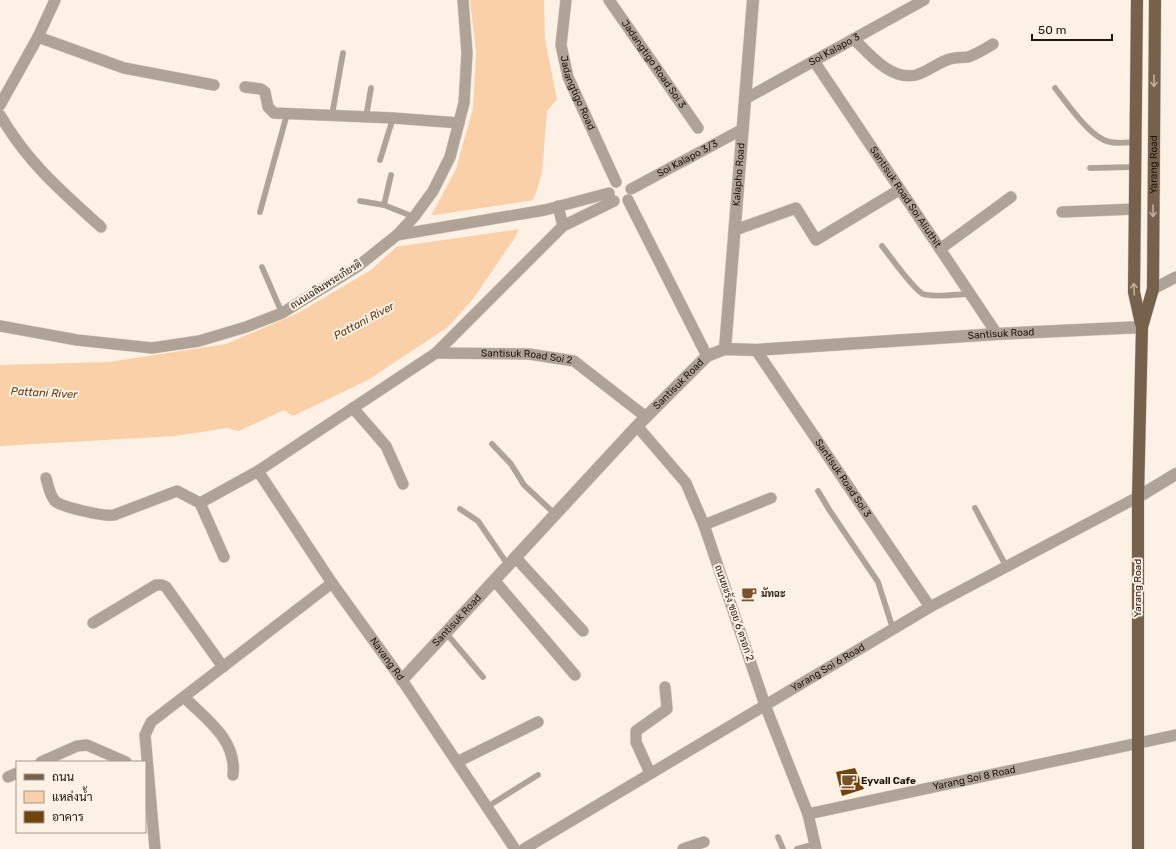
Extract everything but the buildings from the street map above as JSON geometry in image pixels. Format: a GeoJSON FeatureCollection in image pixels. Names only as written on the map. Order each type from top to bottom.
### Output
{"type":"FeatureCollection","features":[{"type":"Feature","properties":{"kind":"main road","name":"Yarang Road"},"geometry":{"type":"LineString","coordinates":[[1137,0],[1134,292],[1142,327],[1138,497],[1138,849]]}},
{"type":"Feature","properties":{"kind":"main road","name":"Yarang Road"},"geometry":{"type":"LineString","coordinates":[[1142,327],[1153,289],[1155,0]]}},
{"type":"Feature","properties":{"kind":"main road"},"geometry":{"type":"LineString","coordinates":[[1137,55],[1154,56]]}},
{"type":"Feature","properties":{"kind":"street"},"geometry":{"type":"LineString","coordinates":[[0,106],[38,37],[54,0]]}},
{"type":"Feature","properties":{"kind":"street","name":"ถนนเฉลิมพระเกียรติ"},"geometry":{"type":"LineString","coordinates":[[0,326],[77,340],[152,348],[199,341],[246,327],[282,313],[357,268],[402,234],[434,191],[450,157],[464,103],[467,53],[463,0]]}},
{"type":"Feature","properties":{"kind":"street","name":"Jadangtigo Road"},"geometry":{"type":"LineString","coordinates":[[566,0],[561,45],[568,77],[616,182]]}},
{"type":"Feature","properties":{"kind":"street","name":"Jadangtigo Road Soi 3"},"geometry":{"type":"LineString","coordinates":[[609,0],[698,128]]}},
{"type":"Feature","properties":{"kind":"street","name":"Kalapho Road"},"geometry":{"type":"LineString","coordinates":[[725,349],[753,0]]}},
{"type":"Feature","properties":{"kind":"street","name":"Soi Kalapo 3"},"geometry":{"type":"LineString","coordinates":[[745,99],[924,0]]}},
{"type":"Feature","properties":{"kind":"street"},"geometry":{"type":"LineString","coordinates":[[38,37],[124,68],[214,85]]}},
{"type":"Feature","properties":{"kind":"street"},"geometry":{"type":"LineString","coordinates":[[854,39],[871,57],[886,68],[899,74],[911,76],[950,59],[978,53],[993,44]]}},
{"type":"Feature","properties":{"kind":"street","name":"Santisuk Road Soi Aliuthit"},"geometry":{"type":"LineString","coordinates":[[814,61],[997,334]]}},
{"type":"Feature","properties":{"kind":"street"},"geometry":{"type":"LineString","coordinates":[[244,87],[264,91],[267,96],[268,107],[271,111],[287,114],[393,118],[459,123]]}},
{"type":"Feature","properties":{"kind":"street"},"geometry":{"type":"LineString","coordinates":[[0,114],[25,153],[44,175],[101,227]]}},
{"type":"Feature","properties":{"kind":"street","name":"Soi Kalapo 3/3"},"geometry":{"type":"LineString","coordinates":[[629,195],[743,129]]}},
{"type":"Feature","properties":{"kind":"street"},"geometry":{"type":"LineString","coordinates":[[612,197],[611,186],[616,182],[623,181],[707,356]]}},
{"type":"Feature","properties":{"kind":"street"},"geometry":{"type":"LineString","coordinates":[[735,230],[796,208],[816,240],[900,190]]}},
{"type":"Feature","properties":{"kind":"street"},"geometry":{"type":"LineString","coordinates":[[402,234],[612,197],[621,203],[629,195]]}},
{"type":"Feature","properties":{"kind":"street"},"geometry":{"type":"LineString","coordinates":[[200,503],[258,470],[436,353],[563,226],[612,197]]}},
{"type":"Feature","properties":{"kind":"street"},"geometry":{"type":"LineString","coordinates":[[940,249],[1011,197]]}},
{"type":"Feature","properties":{"kind":"street"},"geometry":{"type":"LineString","coordinates":[[558,206],[563,226]]}},
{"type":"Feature","properties":{"kind":"street"},"geometry":{"type":"LineString","coordinates":[[1062,212],[1135,208]]}},
{"type":"Feature","properties":{"kind":"street"},"geometry":{"type":"LineString","coordinates":[[1153,289],[1176,277]]}},
{"type":"Feature","properties":{"kind":"street","name":"Santisuk Road"},"geometry":{"type":"LineString","coordinates":[[402,680],[637,426],[707,356],[725,349],[756,350],[997,334],[1142,327]]}},
{"type":"Feature","properties":{"kind":"street","name":"Santisuk Road Soi 3"},"geometry":{"type":"LineString","coordinates":[[756,350],[930,607]]}},
{"type":"Feature","properties":{"kind":"street","name":"Santisuk Road Soi 2"},"geometry":{"type":"LineString","coordinates":[[436,353],[529,354],[574,361],[646,417]]}},
{"type":"Feature","properties":{"kind":"street"},"geometry":{"type":"LineString","coordinates":[[353,408],[386,446],[403,484]]}},
{"type":"Feature","properties":{"kind":"street","name":"ถนนยะรัง ซอย 6 ตรอก 2"},"geometry":{"type":"LineString","coordinates":[[637,426],[686,483],[704,525],[765,705],[808,814],[815,846]]}},
{"type":"Feature","properties":{"kind":"street","name":"Navang Rd"},"geometry":{"type":"LineString","coordinates":[[258,470],[332,583],[402,680],[515,849]]}},
{"type":"Feature","properties":{"kind":"street"},"geometry":{"type":"LineString","coordinates":[[1138,497],[1176,474]]}},
{"type":"Feature","properties":{"kind":"street"},"geometry":{"type":"LineString","coordinates":[[46,478],[51,494],[59,504],[104,516],[114,515],[177,491],[200,503],[224,557]]}},
{"type":"Feature","properties":{"kind":"street","name":"Yarang Soi 6 Road"},"geometry":{"type":"LineString","coordinates":[[524,849],[930,607],[1138,497]]}},
{"type":"Feature","properties":{"kind":"street"},"geometry":{"type":"LineString","coordinates":[[704,525],[771,498]]}},
{"type":"Feature","properties":{"kind":"street"},"geometry":{"type":"LineString","coordinates":[[512,561],[583,631]]}},
{"type":"Feature","properties":{"kind":"street"},"geometry":{"type":"LineString","coordinates":[[494,580],[575,675]]}},
{"type":"Feature","properties":{"kind":"street"},"geometry":{"type":"LineString","coordinates":[[155,849],[145,735],[151,722],[332,583]]}},
{"type":"Feature","properties":{"kind":"street"},"geometry":{"type":"LineString","coordinates":[[93,623],[156,585],[162,585],[166,587],[223,667]]}},
{"type":"Feature","properties":{"kind":"street"},"geometry":{"type":"LineString","coordinates":[[650,773],[636,742],[636,730],[667,709],[665,687]]}},
{"type":"Feature","properties":{"kind":"street"},"geometry":{"type":"LineString","coordinates":[[184,697],[229,745],[234,766],[233,775]]}},
{"type":"Feature","properties":{"kind":"street"},"geometry":{"type":"LineString","coordinates":[[457,762],[538,722]]}},
{"type":"Feature","properties":{"kind":"street","name":"Yarang Soi 8 Road"},"geometry":{"type":"LineString","coordinates":[[808,814],[1176,735]]}},
{"type":"Feature","properties":{"kind":"street"},"geometry":{"type":"LineString","coordinates":[[43,761],[71,749],[87,745],[124,761]]}},
{"type":"Feature","properties":{"kind":"street"},"geometry":{"type":"LineString","coordinates":[[683,849],[704,842]]}},
{"type":"Feature","properties":{"kind":"lane"},"geometry":{"type":"LineString","coordinates":[[332,115],[343,53]]}},
{"type":"Feature","properties":{"kind":"lane"},"geometry":{"type":"LineString","coordinates":[[366,117],[371,88]]}},
{"type":"Feature","properties":{"kind":"lane"},"geometry":{"type":"LineString","coordinates":[[1055,88],[1086,125],[1101,139],[1110,142],[1135,142]]}},
{"type":"Feature","properties":{"kind":"lane"},"geometry":{"type":"LineString","coordinates":[[260,212],[287,114]]}},
{"type":"Feature","properties":{"kind":"lane"},"geometry":{"type":"LineString","coordinates":[[380,160],[393,118]]}},
{"type":"Feature","properties":{"kind":"lane"},"geometry":{"type":"LineString","coordinates":[[1090,168],[1135,167]]}},
{"type":"Feature","properties":{"kind":"lane"},"geometry":{"type":"LineString","coordinates":[[384,206],[391,175]]}},
{"type":"Feature","properties":{"kind":"lane"},"geometry":{"type":"LineString","coordinates":[[360,201],[384,206],[414,217]]}},
{"type":"Feature","properties":{"kind":"lane"},"geometry":{"type":"LineString","coordinates":[[882,246],[922,294],[970,294]]}},
{"type":"Feature","properties":{"kind":"lane"},"geometry":{"type":"LineString","coordinates":[[262,267],[282,313]]}},
{"type":"Feature","properties":{"kind":"lane"},"geometry":{"type":"LineString","coordinates":[[492,444],[511,464],[526,488],[555,514]]}},
{"type":"Feature","properties":{"kind":"lane"},"geometry":{"type":"LineString","coordinates":[[818,490],[830,511],[878,582],[893,629]]}},
{"type":"Feature","properties":{"kind":"lane"},"geometry":{"type":"LineString","coordinates":[[975,508],[1006,566]]}},
{"type":"Feature","properties":{"kind":"lane"},"geometry":{"type":"LineString","coordinates":[[460,509],[470,515],[484,528],[512,561]]}},
{"type":"Feature","properties":{"kind":"lane"},"geometry":{"type":"LineString","coordinates":[[446,632],[483,677]]}},
{"type":"Feature","properties":{"kind":"lane"},"geometry":{"type":"LineString","coordinates":[[487,807],[538,775]]}},
{"type":"Feature","properties":{"kind":"lane"},"geometry":{"type":"LineString","coordinates":[[778,837],[783,849]]}},
{"type":"Feature","properties":{"kind":"lane"},"geometry":{"type":"LineString","coordinates":[[797,849],[815,846]]}},
{"type":"Feature","properties":{"kind":"water","name":"Pattani River"},"geometry":{"type":"Polygon","coordinates":[[[470,0],[544,0],[545,39],[557,99],[547,111],[542,173],[536,193],[516,236],[473,299],[448,327],[368,380],[293,416],[284,410],[239,431],[227,428],[175,436],[0,446],[0,365],[109,362],[226,344],[298,313],[371,270],[431,216],[456,169],[473,108],[476,52],[470,0]]]}},
{"type":"Feature","properties":{"kind":"pier"},"geometry":{"type":"Polygon","coordinates":[[[535,200],[521,229],[394,247],[428,216],[535,200]]]}},
{"type":"Feature","properties":{"kind":"place","name":"มัทฉะ"},"geometry":{"type":"Point","coordinates":[749,594]}},
{"type":"Feature","properties":{"kind":"place","name":"Eyvall Cafe"},"geometry":{"type":"Point","coordinates":[849,781]}}]}
